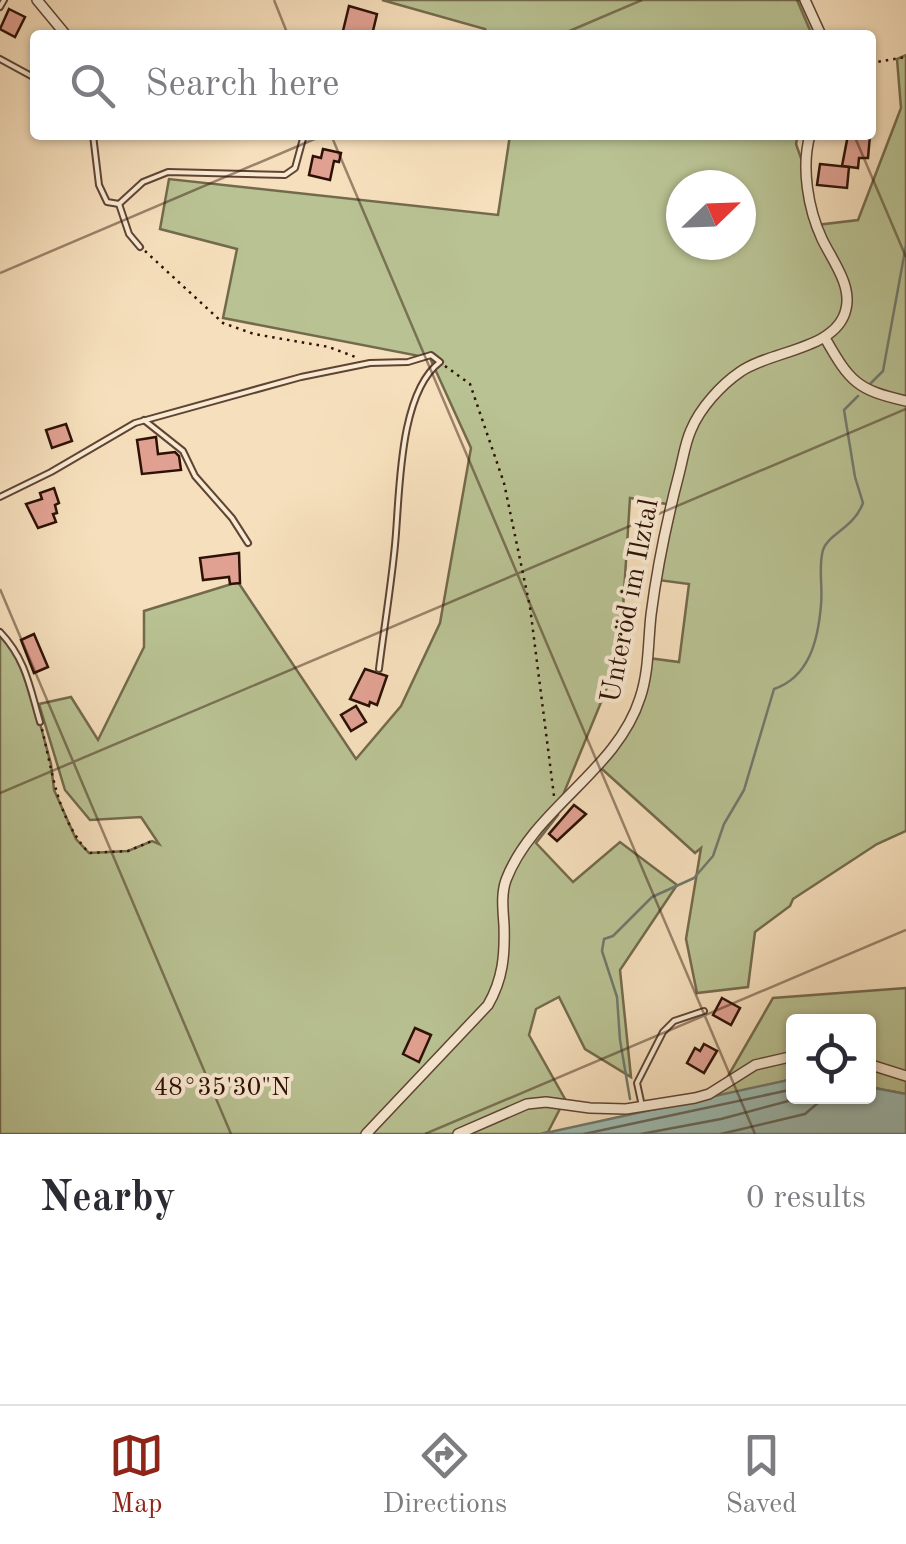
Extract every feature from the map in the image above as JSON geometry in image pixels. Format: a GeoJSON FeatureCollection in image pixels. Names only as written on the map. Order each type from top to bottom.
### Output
{"type":"FeatureCollection","features":[{"type":"Feature","properties":{"kind":"street"},"geometry":{"type":"LineString","coordinates":[[37,0],[62,30]]}},
{"type":"Feature","properties":{"kind":"street"},"geometry":{"type":"LineString","coordinates":[[806,0],[820,30]]}},
{"type":"Feature","properties":{"kind":"street"},"geometry":{"type":"LineString","coordinates":[[809,140],[806,162],[812,211],[847,292],[844,316],[834,333],[825,338],[847,373],[865,390],[906,401]]}},
{"type":"Feature","properties":{"kind":"street","name":"Unteröd im Ilztal"},"geometry":{"type":"LineString","coordinates":[[366,1134],[488,1006],[504,964],[505,882],[520,854],[621,739],[641,696],[657,574],[691,431],[715,396],[741,371],[776,354],[825,338]]}},
{"type":"Feature","properties":{"kind":"street"},"geometry":{"type":"LineString","coordinates":[[458,1134],[527,1104],[642,1106],[709,1094],[755,1065],[786,1058]]}},
{"type":"Feature","properties":{"kind":"street"},"geometry":{"type":"LineString","coordinates":[[876,1067],[906,1076]]}},
{"type":"Feature","properties":{"kind":"lane"},"geometry":{"type":"LineString","coordinates":[[0,7],[4,0]]}},
{"type":"Feature","properties":{"kind":"lane"},"geometry":{"type":"LineString","coordinates":[[0,60],[30,75]]}},
{"type":"Feature","properties":{"kind":"lane"},"geometry":{"type":"LineString","coordinates":[[93,140],[102,194],[108,202],[119,204]]}},
{"type":"Feature","properties":{"kind":"lane"},"geometry":{"type":"LineString","coordinates":[[119,204],[144,182],[168,172],[285,175],[295,168],[303,140]]}},
{"type":"Feature","properties":{"kind":"lane"},"geometry":{"type":"LineString","coordinates":[[119,204],[128,234],[140,247]]}},
{"type":"Feature","properties":{"kind":"lane"},"geometry":{"type":"LineString","coordinates":[[0,497],[144,420],[265,385],[431,355],[440,362],[425,373],[402,454],[379,669]]}},
{"type":"Feature","properties":{"kind":"lane"},"geometry":{"type":"LineString","coordinates":[[144,420],[183,451],[195,476],[248,543]]}},
{"type":"Feature","properties":{"kind":"lane"},"geometry":{"type":"LineString","coordinates":[[0,632],[24,665],[40,722]]}},
{"type":"Feature","properties":{"kind":"lane"},"geometry":{"type":"LineString","coordinates":[[642,1106],[637,1082],[662,1032],[674,1021],[704,1011]]}},
{"type":"Feature","properties":{"kind":"path"},"geometry":{"type":"LineString","coordinates":[[876,62],[906,56]]}},
{"type":"Feature","properties":{"kind":"path"},"geometry":{"type":"LineString","coordinates":[[140,247],[162,263],[223,323],[254,334],[328,346],[370,363]]}},
{"type":"Feature","properties":{"kind":"path"},"geometry":{"type":"LineString","coordinates":[[440,362],[470,384],[504,482],[530,607],[556,812]]}},
{"type":"Feature","properties":{"kind":"path"},"geometry":{"type":"LineString","coordinates":[[40,722],[54,790],[76,838],[89,853],[128,851],[152,841]]}},
{"type":"Feature","properties":{"kind":"green space"},"geometry":{"type":"Polygon","coordinates":[[[382,0],[805,0],[819,29],[486,30],[382,0]]]}},
{"type":"Feature","properties":{"kind":"green space"},"geometry":{"type":"Polygon","coordinates":[[[906,55],[906,831],[877,844],[793,899],[790,906],[755,932],[748,987],[697,993],[686,939],[701,848],[695,853],[602,769],[605,757],[634,715],[648,658],[679,662],[689,584],[658,580],[691,422],[667,504],[630,498],[620,656],[558,815],[536,843],[573,882],[620,842],[677,885],[620,970],[631,1077],[585,1049],[559,997],[536,1009],[529,1035],[565,1099],[548,1132],[541,1134],[0,1134],[0,633],[24,665],[51,764],[54,790],[76,839],[89,853],[128,851],[152,841],[159,844],[141,817],[90,820],[65,790],[39,704],[71,697],[98,740],[144,647],[144,611],[238,582],[356,759],[401,706],[440,623],[471,448],[430,358],[223,318],[237,249],[160,229],[169,179],[498,215],[509,140],[797,140],[816,225],[858,220],[901,108],[897,59],[906,55]]]}},
{"type":"Feature","properties":{"kind":"green space"},"geometry":{"type":"Polygon","coordinates":[[[906,988],[906,1094],[876,1088],[876,1014],[786,1014],[786,1081],[716,1097],[773,998],[906,988]]]}},
{"type":"Feature","properties":{"kind":"water"},"geometry":{"type":"Polygon","coordinates":[[[786,1081],[786,1104],[876,1104],[876,1088],[906,1094],[906,1134],[541,1134],[786,1081]]]}},
{"type":"Feature","properties":{"kind":"building"},"geometry":{"type":"Polygon","coordinates":[[[349,6],[377,14],[373,30],[343,30],[349,6]]]}},
{"type":"Feature","properties":{"kind":"building"},"geometry":{"type":"Polygon","coordinates":[[[9,9],[25,17],[15,37],[0,29],[9,9]]]}},
{"type":"Feature","properties":{"kind":"building"},"geometry":{"type":"Polygon","coordinates":[[[847,140],[870,140],[868,158],[859,158],[858,168],[842,166],[847,140]]]}},
{"type":"Feature","properties":{"kind":"building"},"geometry":{"type":"Polygon","coordinates":[[[323,149],[341,153],[339,162],[334,161],[330,180],[309,175],[313,156],[321,158],[323,149]]]}},
{"type":"Feature","properties":{"kind":"building"},"geometry":{"type":"Polygon","coordinates":[[[820,164],[849,167],[847,188],[817,185],[820,164]]]}},
{"type":"Feature","properties":{"kind":"building"},"geometry":{"type":"Polygon","coordinates":[[[66,424],[72,441],[52,448],[46,430],[66,424]]]}},
{"type":"Feature","properties":{"kind":"building"},"geometry":{"type":"Polygon","coordinates":[[[156,437],[158,454],[175,452],[181,470],[142,474],[137,440],[156,437]]]}},
{"type":"Feature","properties":{"kind":"building"},"geometry":{"type":"Polygon","coordinates":[[[54,488],[59,503],[55,505],[57,513],[53,514],[56,522],[38,528],[26,504],[42,499],[40,493],[54,488]]]}},
{"type":"Feature","properties":{"kind":"building"},"geometry":{"type":"Polygon","coordinates":[[[239,553],[240,583],[230,584],[229,577],[203,580],[200,558],[239,553]]]}},
{"type":"Feature","properties":{"kind":"building"},"geometry":{"type":"Polygon","coordinates":[[[34,634],[48,667],[34,673],[21,640],[34,634]]]}},
{"type":"Feature","properties":{"kind":"building"},"geometry":{"type":"Polygon","coordinates":[[[365,669],[387,676],[377,705],[350,699],[365,669]]]}},
{"type":"Feature","properties":{"kind":"building"},"geometry":{"type":"Polygon","coordinates":[[[356,706],[366,722],[351,731],[341,715],[356,706]]]}},
{"type":"Feature","properties":{"kind":"building"},"geometry":{"type":"Polygon","coordinates":[[[574,805],[586,814],[557,841],[549,834],[574,805]]]}},
{"type":"Feature","properties":{"kind":"building"},"geometry":{"type":"Polygon","coordinates":[[[722,998],[740,1008],[731,1025],[713,1015],[722,998]]]}},
{"type":"Feature","properties":{"kind":"building"},"geometry":{"type":"Polygon","coordinates":[[[415,1028],[431,1035],[419,1062],[403,1054],[415,1028]]]}},
{"type":"Feature","properties":{"kind":"building"},"geometry":{"type":"Polygon","coordinates":[[[704,1044],[717,1051],[704,1073],[687,1063],[695,1048],[700,1051],[704,1044]]]}},
{"type":"Feature","properties":{"kind":"waterway"},"geometry":{"type":"LineString","coordinates":[[869,385],[883,371],[906,245]]}},
{"type":"Feature","properties":{"kind":"waterway"},"geometry":{"type":"LineString","coordinates":[[630,1099],[617,997],[602,951],[604,939],[613,936],[652,897],[694,878],[713,856],[724,824],[744,790],[774,689],[796,676],[810,656],[820,618],[823,550],[854,519],[863,503],[844,410],[858,396]]}}]}
